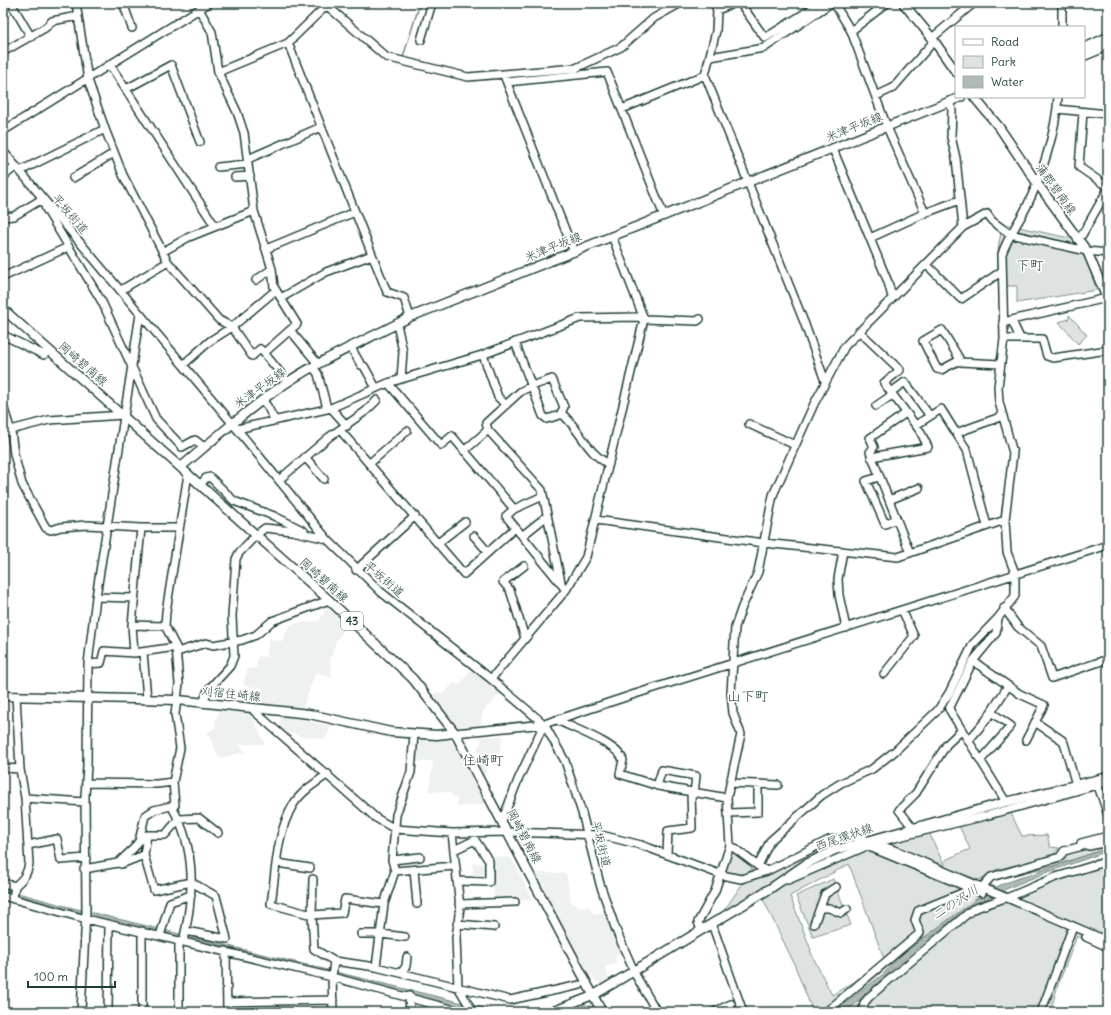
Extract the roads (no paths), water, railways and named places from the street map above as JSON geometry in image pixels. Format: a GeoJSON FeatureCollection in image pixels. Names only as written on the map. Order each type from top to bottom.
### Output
{"type":"FeatureCollection","features":[{"type":"Feature","properties":{"kind":"main road"},"geometry":{"type":"LineString","coordinates":[[903,3],[933,40],[955,71]]}},
{"type":"Feature","properties":{"kind":"main road"},"geometry":{"type":"LineString","coordinates":[[1085,48],[1108,38]]}},
{"type":"Feature","properties":{"kind":"main road"},"geometry":{"type":"LineString","coordinates":[[1085,56],[1108,46]]}},
{"type":"Feature","properties":{"kind":"main road","name":"米津平坂線"},"geometry":{"type":"LineString","coordinates":[[180,467],[204,447],[234,426],[262,400],[288,382],[350,346],[410,317],[959,98]]}},
{"type":"Feature","properties":{"kind":"main road","name":"蒲郡碧南線"},"geometry":{"type":"LineString","coordinates":[[975,98],[999,127],[1037,183],[1087,251],[1108,299]]}},
{"type":"Feature","properties":{"kind":"main road","name":"岡崎碧南線"},"geometry":{"type":"LineString","coordinates":[[3,309],[329,600],[413,679],[455,733],[602,1012]]}},
{"type":"Feature","properties":{"kind":"main road","name":"刈宿住崎線"},"geometry":{"type":"LineString","coordinates":[[3,696],[178,700],[309,714],[366,728],[414,734],[437,735],[455,733]]}},
{"type":"Feature","properties":{"kind":"main road","name":"西尾環状線"},"geometry":{"type":"LineString","coordinates":[[594,996],[701,930],[714,928],[806,864],[835,850],[866,840],[1006,802],[1096,782],[1108,777]]}},
{"type":"Feature","properties":{"kind":"street"},"geometry":{"type":"LineString","coordinates":[[11,3],[31,37]]}},
{"type":"Feature","properties":{"kind":"street"},"geometry":{"type":"LineString","coordinates":[[76,3],[88,80],[105,129],[114,153],[157,242],[164,251],[168,262],[218,320],[232,327],[252,356],[260,349],[288,382]]}},
{"type":"Feature","properties":{"kind":"street"},"geometry":{"type":"LineString","coordinates":[[124,3],[132,28]]}},
{"type":"Feature","properties":{"kind":"street"},"geometry":{"type":"LineString","coordinates":[[3,131],[88,80],[209,3]]}},
{"type":"Feature","properties":{"kind":"street"},"geometry":{"type":"LineString","coordinates":[[421,40],[432,3]]}},
{"type":"Feature","properties":{"kind":"street"},"geometry":{"type":"LineString","coordinates":[[218,72],[288,43],[325,4],[381,54],[390,59],[463,76],[576,68],[621,47],[654,18],[681,3]]}},
{"type":"Feature","properties":{"kind":"street"},"geometry":{"type":"LineString","coordinates":[[735,3],[716,6],[716,31],[705,75],[825,377],[825,381]]}},
{"type":"Feature","properties":{"kind":"street"},"geometry":{"type":"LineString","coordinates":[[740,3],[765,38],[820,3]]}},
{"type":"Feature","properties":{"kind":"street"},"geometry":{"type":"LineString","coordinates":[[710,57],[764,48],[831,3]]}},
{"type":"Feature","properties":{"kind":"street"},"geometry":{"type":"LineString","coordinates":[[834,3],[851,31],[887,127],[925,213]]}},
{"type":"Feature","properties":{"kind":"street"},"geometry":{"type":"LineString","coordinates":[[851,31],[887,3]]}},
{"type":"Feature","properties":{"kind":"street"},"geometry":{"type":"LineString","coordinates":[[876,96],[893,88],[933,40],[974,3]]}},
{"type":"Feature","properties":{"kind":"street"},"geometry":{"type":"LineString","coordinates":[[1062,3],[1062,26]]}},
{"type":"Feature","properties":{"kind":"street"},"geometry":{"type":"LineString","coordinates":[[199,9],[214,38],[218,72],[241,121],[248,161],[254,211],[272,269],[276,290],[297,324],[264,353]]}},
{"type":"Feature","properties":{"kind":"street"},"geometry":{"type":"LineString","coordinates":[[3,52],[31,37],[45,28],[52,21],[78,16]]}},
{"type":"Feature","properties":{"kind":"street"},"geometry":{"type":"LineString","coordinates":[[288,43],[387,292],[404,298],[410,317]]}},
{"type":"Feature","properties":{"kind":"street"},"geometry":{"type":"LineString","coordinates":[[110,65],[215,226]]}},
{"type":"Feature","properties":{"kind":"street"},"geometry":{"type":"LineString","coordinates":[[126,89],[171,65],[200,142]]}},
{"type":"Feature","properties":{"kind":"street"},"geometry":{"type":"LineString","coordinates":[[507,82],[606,72],[664,216]]}},
{"type":"Feature","properties":{"kind":"street"},"geometry":{"type":"LineString","coordinates":[[504,74],[574,252]]}},
{"type":"Feature","properties":{"kind":"street"},"geometry":{"type":"LineString","coordinates":[[622,109],[705,75]]}},
{"type":"Feature","properties":{"kind":"street"},"geometry":{"type":"LineString","coordinates":[[758,866],[770,841],[822,796],[841,783],[872,769],[895,751],[938,710],[949,693],[973,644],[998,618],[1004,608],[1015,596],[1015,573],[1007,552],[1005,520],[1013,453],[998,392],[1004,339],[1002,254],[1010,234],[1022,216],[1037,183],[1057,109],[1058,98]]}},
{"type":"Feature","properties":{"kind":"street"},"geometry":{"type":"LineString","coordinates":[[949,102],[952,110],[951,137],[956,158],[963,227]]}},
{"type":"Feature","properties":{"kind":"street"},"geometry":{"type":"LineString","coordinates":[[1057,109],[1108,114]]}},
{"type":"Feature","properties":{"kind":"street"},"geometry":{"type":"LineString","coordinates":[[1077,238],[1082,235],[1108,188],[1079,167],[1083,112]]}},
{"type":"Feature","properties":{"kind":"street"},"geometry":{"type":"LineString","coordinates":[[218,167],[248,161],[321,127]]}},
{"type":"Feature","properties":{"kind":"street"},"geometry":{"type":"LineString","coordinates":[[3,177],[105,129]]}},
{"type":"Feature","properties":{"kind":"street"},"geometry":{"type":"LineString","coordinates":[[833,149],[870,238],[892,297]]}},
{"type":"Feature","properties":{"kind":"street","name":"平坂街道"},"geometry":{"type":"LineString","coordinates":[[3,151],[140,314]]}},
{"type":"Feature","properties":{"kind":"street"},"geometry":{"type":"LineString","coordinates":[[73,178],[114,153]]}},
{"type":"Feature","properties":{"kind":"street"},"geometry":{"type":"LineString","coordinates":[[235,177],[250,176]]}},
{"type":"Feature","properties":{"kind":"street"},"geometry":{"type":"LineString","coordinates":[[3,217],[14,216],[42,199],[68,247],[102,302],[156,419],[182,447],[196,440],[204,447]]}},
{"type":"Feature","properties":{"kind":"street"},"geometry":{"type":"LineString","coordinates":[[870,238],[925,213],[960,200]]}},
{"type":"Feature","properties":{"kind":"street"},"geometry":{"type":"LineString","coordinates":[[164,251],[215,226],[254,211]]}},
{"type":"Feature","properties":{"kind":"street"},"geometry":{"type":"LineString","coordinates":[[266,249],[355,212]]}},
{"type":"Feature","properties":{"kind":"street"},"geometry":{"type":"LineString","coordinates":[[701,930],[698,922],[716,891],[730,845],[727,798],[741,734],[733,713],[731,693],[736,628],[742,607],[758,572],[773,495],[825,381],[845,346],[963,227],[987,214],[992,221],[1010,234],[1087,251],[1107,253],[1108,245]]}},
{"type":"Feature","properties":{"kind":"street"},"geometry":{"type":"LineString","coordinates":[[491,679],[566,590],[586,557],[644,319],[612,236]]}},
{"type":"Feature","properties":{"kind":"street"},"geometry":{"type":"LineString","coordinates":[[3,276],[68,247]]}},
{"type":"Feature","properties":{"kind":"street"},"geometry":{"type":"LineString","coordinates":[[281,298],[326,272],[372,254]]}},
{"type":"Feature","properties":{"kind":"street"},"geometry":{"type":"LineString","coordinates":[[120,290],[168,262]]}},
{"type":"Feature","properties":{"kind":"street"},"geometry":{"type":"LineString","coordinates":[[926,264],[961,299],[1002,271]]}},
{"type":"Feature","properties":{"kind":"street"},"geometry":{"type":"LineString","coordinates":[[256,280],[272,269]]}},
{"type":"Feature","properties":{"kind":"street"},"geometry":{"type":"LineString","coordinates":[[183,365],[210,340],[232,327],[276,290]]}},
{"type":"Feature","properties":{"kind":"street"},"geometry":{"type":"LineString","coordinates":[[1003,322],[1108,299]]}},
{"type":"Feature","properties":{"kind":"street"},"geometry":{"type":"LineString","coordinates":[[140,314],[234,426],[275,421],[329,408],[388,383],[483,355],[580,318],[637,317],[644,319],[697,321],[700,319]]}},
{"type":"Feature","properties":{"kind":"street"},"geometry":{"type":"LineString","coordinates":[[81,1012],[86,919],[84,869],[86,858],[85,802],[88,664],[96,597],[108,527],[123,415],[140,314]]}},
{"type":"Feature","properties":{"kind":"street"},"geometry":{"type":"LineString","coordinates":[[1012,321],[1020,338]]}},
{"type":"Feature","properties":{"kind":"street"},"geometry":{"type":"LineString","coordinates":[[397,324],[403,352],[401,379]]}},
{"type":"Feature","properties":{"kind":"street"},"geometry":{"type":"LineString","coordinates":[[290,330],[315,365],[329,408],[347,426]]}},
{"type":"Feature","properties":{"kind":"street"},"geometry":{"type":"LineString","coordinates":[[958,361],[959,358],[942,330],[923,341],[937,369],[941,370],[958,361],[1000,364]]}},
{"type":"Feature","properties":{"kind":"street"},"geometry":{"type":"LineString","coordinates":[[859,331],[900,370],[884,383],[916,425],[928,447],[871,457]]}},
{"type":"Feature","properties":{"kind":"street"},"geometry":{"type":"LineString","coordinates":[[3,335],[44,355],[49,350]]}},
{"type":"Feature","properties":{"kind":"street"},"geometry":{"type":"LineString","coordinates":[[1004,339],[1042,339],[1047,356],[1053,358],[1108,350]]}},
{"type":"Feature","properties":{"kind":"street"},"geometry":{"type":"LineString","coordinates":[[516,342],[532,386],[545,419],[560,415],[564,407],[552,380],[532,386],[522,390],[486,423],[488,430],[542,490],[561,583]]}},
{"type":"Feature","properties":{"kind":"street"},"geometry":{"type":"LineString","coordinates":[[350,346],[361,365],[364,366],[376,388]]}},
{"type":"Feature","properties":{"kind":"street"},"geometry":{"type":"LineString","coordinates":[[483,355],[498,397],[506,405]]}},
{"type":"Feature","properties":{"kind":"street"},"geometry":{"type":"LineString","coordinates":[[876,406],[905,382],[930,416]]}},
{"type":"Feature","properties":{"kind":"street"},"geometry":{"type":"LineString","coordinates":[[388,383],[441,445],[452,436],[514,509]]}},
{"type":"Feature","properties":{"kind":"street"},"geometry":{"type":"LineString","coordinates":[[262,400],[275,421]]}},
{"type":"Feature","properties":{"kind":"street"},"geometry":{"type":"LineString","coordinates":[[279,480],[305,457],[347,426],[377,400]]}},
{"type":"Feature","properties":{"kind":"street"},"geometry":{"type":"LineString","coordinates":[[3,406],[11,431],[14,454],[22,484],[46,528],[51,530],[61,527],[87,525],[108,527],[179,528]]}},
{"type":"Feature","properties":{"kind":"street"},"geometry":{"type":"LineString","coordinates":[[916,425],[940,409],[967,450],[987,526]]}},
{"type":"Feature","properties":{"kind":"street"},"geometry":{"type":"LineString","coordinates":[[561,413],[567,418],[593,453],[609,464]]}},
{"type":"Feature","properties":{"kind":"street"},"geometry":{"type":"LineString","coordinates":[[906,413],[870,438],[874,447],[870,452],[910,553]]}},
{"type":"Feature","properties":{"kind":"street"},"geometry":{"type":"LineString","coordinates":[[3,432],[49,420],[123,415]]}},
{"type":"Feature","properties":{"kind":"street"},"geometry":{"type":"LineString","coordinates":[[956,432],[1003,416]]}},
{"type":"Feature","properties":{"kind":"street"},"geometry":{"type":"LineString","coordinates":[[749,424],[795,445]]}},
{"type":"Feature","properties":{"kind":"street","name":"平坂街道"},"geometry":{"type":"LineString","coordinates":[[234,426],[327,539],[356,570],[381,592],[491,679],[544,724],[565,761],[588,834],[600,884],[616,930],[634,971],[657,1012]]}},
{"type":"Feature","properties":{"kind":"street"},"geometry":{"type":"LineString","coordinates":[[340,430],[464,574],[516,528]]}},
{"type":"Feature","properties":{"kind":"street"},"geometry":{"type":"LineString","coordinates":[[464,450],[488,430]]}},
{"type":"Feature","properties":{"kind":"street"},"geometry":{"type":"LineString","coordinates":[[370,463],[407,431]]}},
{"type":"Feature","properties":{"kind":"street"},"geometry":{"type":"LineString","coordinates":[[305,457],[324,479]]}},
{"type":"Feature","properties":{"kind":"street"},"geometry":{"type":"LineString","coordinates":[[84,869],[118,863],[123,860],[139,841],[145,816],[154,810],[172,807],[175,805],[173,782],[180,748],[175,714],[179,684],[177,649],[165,626],[188,474]]}},
{"type":"Feature","properties":{"kind":"street"},"geometry":{"type":"LineString","coordinates":[[200,485],[206,478],[210,477],[234,501],[274,516],[317,538]]}},
{"type":"Feature","properties":{"kind":"street"},"geometry":{"type":"LineString","coordinates":[[879,477],[866,481],[885,524],[896,519]]}},
{"type":"Feature","properties":{"kind":"street"},"geometry":{"type":"LineString","coordinates":[[889,500],[918,488]]}},
{"type":"Feature","properties":{"kind":"street"},"geometry":{"type":"LineString","coordinates":[[543,496],[514,509],[506,516],[566,590]]}},
{"type":"Feature","properties":{"kind":"street"},"geometry":{"type":"LineString","coordinates":[[356,570],[415,516]]}},
{"type":"Feature","properties":{"kind":"street"},"geometry":{"type":"LineString","coordinates":[[522,536],[547,516]]}},
{"type":"Feature","properties":{"kind":"street"},"geometry":{"type":"LineString","coordinates":[[596,520],[764,543],[898,557],[1005,520]]}},
{"type":"Feature","properties":{"kind":"street"},"geometry":{"type":"LineString","coordinates":[[438,543],[465,522]]}},
{"type":"Feature","properties":{"kind":"street"},"geometry":{"type":"LineString","coordinates":[[134,653],[132,626],[135,574],[140,552],[141,528]]}},
{"type":"Feature","properties":{"kind":"street"},"geometry":{"type":"LineString","coordinates":[[203,703],[208,690],[230,666],[234,656],[232,602],[236,560],[239,553],[265,528],[292,531],[317,538],[327,539]]}},
{"type":"Feature","properties":{"kind":"street"},"geometry":{"type":"LineString","coordinates":[[474,536],[488,552]]}},
{"type":"Feature","properties":{"kind":"street"},"geometry":{"type":"LineString","coordinates":[[455,733],[544,724],[1015,573],[1108,545]]}},
{"type":"Feature","properties":{"kind":"street"},"geometry":{"type":"LineString","coordinates":[[843,551],[838,579],[839,595],[846,628]]}},
{"type":"Feature","properties":{"kind":"street"},"geometry":{"type":"LineString","coordinates":[[524,566],[503,582],[510,590],[525,638]]}},
{"type":"Feature","properties":{"kind":"street"},"geometry":{"type":"LineString","coordinates":[[96,597],[134,598]]}},
{"type":"Feature","properties":{"kind":"street"},"geometry":{"type":"LineString","coordinates":[[88,664],[101,663],[104,651],[134,653],[177,649],[206,643],[213,644],[233,642],[256,635],[272,621],[329,600]]}},
{"type":"Feature","properties":{"kind":"street"},"geometry":{"type":"LineString","coordinates":[[1004,608],[1018,626],[1041,646],[1052,678],[1108,659]]}},
{"type":"Feature","properties":{"kind":"street"},"geometry":{"type":"LineString","coordinates":[[884,674],[914,636],[902,610]]}},
{"type":"Feature","properties":{"kind":"street"},"geometry":{"type":"LineString","coordinates":[[998,618],[996,632],[974,661],[949,709],[1006,802]]}},
{"type":"Feature","properties":{"kind":"street"},"geometry":{"type":"LineString","coordinates":[[132,626],[165,626]]}},
{"type":"Feature","properties":{"kind":"street"},"geometry":{"type":"LineString","coordinates":[[143,652],[147,700]]}},
{"type":"Feature","properties":{"kind":"street"},"geometry":{"type":"LineString","coordinates":[[974,661],[1008,686],[1044,705],[1026,740]]}},
{"type":"Feature","properties":{"kind":"street"},"geometry":{"type":"LineString","coordinates":[[969,740],[991,712],[1008,686]]}},
{"type":"Feature","properties":{"kind":"street"},"geometry":{"type":"LineString","coordinates":[[13,899],[15,886],[27,873],[29,864],[25,798],[20,769],[16,696]]}},
{"type":"Feature","properties":{"kind":"street"},"geometry":{"type":"LineString","coordinates":[[254,708],[254,711],[328,774],[376,818],[395,829],[477,836],[508,832],[588,834],[641,845],[722,875],[741,879],[767,871],[829,840],[861,836],[866,840],[897,851],[978,887]]}},
{"type":"Feature","properties":{"kind":"street"},"geometry":{"type":"LineString","coordinates":[[981,760],[1011,726],[991,712]]}},
{"type":"Feature","properties":{"kind":"street"},"geometry":{"type":"LineString","coordinates":[[557,720],[604,743],[618,753],[623,760],[620,774],[657,786],[727,798]]}},
{"type":"Feature","properties":{"kind":"street"},"geometry":{"type":"LineString","coordinates":[[1036,722],[1064,743],[1076,786]]}},
{"type":"Feature","properties":{"kind":"street"},"geometry":{"type":"LineString","coordinates":[[502,821],[518,780],[544,724]]}},
{"type":"Feature","properties":{"kind":"street"},"geometry":{"type":"LineString","coordinates":[[913,828],[899,810],[916,792],[947,744],[962,730]]}},
{"type":"Feature","properties":{"kind":"street"},"geometry":{"type":"LineString","coordinates":[[376,967],[384,904],[395,871],[392,860],[396,815],[411,772],[414,734]]}},
{"type":"Feature","properties":{"kind":"street"},"geometry":{"type":"LineString","coordinates":[[3,768],[20,769]]}},
{"type":"Feature","properties":{"kind":"street"},"geometry":{"type":"LineString","coordinates":[[657,786],[662,770],[696,776],[693,793],[692,828],[668,831],[667,854]]}},
{"type":"Feature","properties":{"kind":"street"},"geometry":{"type":"LineString","coordinates":[[328,774],[306,790],[293,805],[281,834],[272,904],[312,914],[342,913],[345,899],[384,904]]}},
{"type":"Feature","properties":{"kind":"street"},"geometry":{"type":"LineString","coordinates":[[86,783],[157,784],[173,782]]}},
{"type":"Feature","properties":{"kind":"street"},"geometry":{"type":"LineString","coordinates":[[978,887],[878,842],[984,816],[1096,782],[1108,782]]}},
{"type":"Feature","properties":{"kind":"street"},"geometry":{"type":"LineString","coordinates":[[1096,782],[1108,815]]}},
{"type":"Feature","properties":{"kind":"street"},"geometry":{"type":"LineString","coordinates":[[730,783],[778,785]]}},
{"type":"Feature","properties":{"kind":"street"},"geometry":{"type":"LineString","coordinates":[[728,813],[758,812],[758,784]]}},
{"type":"Feature","properties":{"kind":"street"},"geometry":{"type":"LineString","coordinates":[[25,798],[85,802]]}},
{"type":"Feature","properties":{"kind":"street"},"geometry":{"type":"LineString","coordinates":[[172,807],[179,819],[187,840],[191,882],[191,910],[181,942],[179,1012]]}},
{"type":"Feature","properties":{"kind":"street"},"geometry":{"type":"LineString","coordinates":[[186,930],[227,939],[216,896],[191,882],[154,890],[144,855],[147,835],[165,834],[179,819],[199,818],[218,833]]}},
{"type":"Feature","properties":{"kind":"street"},"geometry":{"type":"LineString","coordinates":[[452,833],[459,904],[456,938],[458,987],[473,1012]]}},
{"type":"Feature","properties":{"kind":"street"},"geometry":{"type":"LineString","coordinates":[[454,850],[477,836]]}},
{"type":"Feature","properties":{"kind":"street"},"geometry":{"type":"LineString","coordinates":[[457,882],[489,882],[489,861],[477,836]]}},
{"type":"Feature","properties":{"kind":"street"},"geometry":{"type":"LineString","coordinates":[[1060,848],[1108,836]]}},
{"type":"Feature","properties":{"kind":"street"},"geometry":{"type":"LineString","coordinates":[[28,845],[57,839],[61,860],[86,858]]}},
{"type":"Feature","properties":{"kind":"street"},"geometry":{"type":"LineString","coordinates":[[826,1012],[920,933],[915,920],[918,911],[978,887],[991,877],[1060,857],[1064,851],[1086,845],[1089,846],[1108,842]]}},
{"type":"Feature","properties":{"kind":"street"},"geometry":{"type":"LineString","coordinates":[[730,845],[767,871]]}},
{"type":"Feature","properties":{"kind":"street"},"geometry":{"type":"LineString","coordinates":[[788,880],[867,846],[1006,898],[1108,947]]}},
{"type":"Feature","properties":{"kind":"street"},"geometry":{"type":"LineString","coordinates":[[121,864],[144,855]]}},
{"type":"Feature","properties":{"kind":"street"},"geometry":{"type":"LineString","coordinates":[[392,860],[420,857]]}},
{"type":"Feature","properties":{"kind":"street"},"geometry":{"type":"LineString","coordinates":[[863,1012],[864,1003],[870,996],[973,909],[1006,898],[1056,877],[1108,861]]}},
{"type":"Feature","properties":{"kind":"street"},"geometry":{"type":"LineString","coordinates":[[277,863],[310,868]]}},
{"type":"Feature","properties":{"kind":"street"},"geometry":{"type":"LineString","coordinates":[[395,871],[455,866]]}},
{"type":"Feature","properties":{"kind":"street"},"geometry":{"type":"LineString","coordinates":[[414,870],[417,904]]}},
{"type":"Feature","properties":{"kind":"street"},"geometry":{"type":"LineString","coordinates":[[313,879],[312,914],[314,949],[334,961],[376,967],[510,1000],[580,985]]}},
{"type":"Feature","properties":{"kind":"street"},"geometry":{"type":"LineString","coordinates":[[3,883],[15,886]]}},
{"type":"Feature","properties":{"kind":"street"},"geometry":{"type":"LineString","coordinates":[[814,924],[825,894],[836,887]]}},
{"type":"Feature","properties":{"kind":"street"},"geometry":{"type":"LineString","coordinates":[[160,936],[170,902],[191,895]]}},
{"type":"Feature","properties":{"kind":"street"},"geometry":{"type":"LineString","coordinates":[[3,896],[86,919],[181,942],[226,951],[409,996],[462,1012]]}},
{"type":"Feature","properties":{"kind":"street"},"geometry":{"type":"LineString","coordinates":[[1017,900],[1108,940]]}},
{"type":"Feature","properties":{"kind":"street"},"geometry":{"type":"LineString","coordinates":[[459,904],[515,902]]}},
{"type":"Feature","properties":{"kind":"street"},"geometry":{"type":"LineString","coordinates":[[820,908],[829,908],[841,913],[847,909]]}},
{"type":"Feature","properties":{"kind":"street"},"geometry":{"type":"LineString","coordinates":[[108,1012],[109,924]]}},
{"type":"Feature","properties":{"kind":"street"},"geometry":{"type":"LineString","coordinates":[[457,924],[494,927]]}},
{"type":"Feature","properties":{"kind":"street"},"geometry":{"type":"LineString","coordinates":[[714,928],[744,1012]]}},
{"type":"Feature","properties":{"kind":"street"},"geometry":{"type":"LineString","coordinates":[[1073,930],[1108,940]]}},
{"type":"Feature","properties":{"kind":"street"},"geometry":{"type":"LineString","coordinates":[[1041,1012],[1073,930]]}},
{"type":"Feature","properties":{"kind":"street"},"geometry":{"type":"LineString","coordinates":[[1045,1012],[1073,930]]}},
{"type":"Feature","properties":{"kind":"street"},"geometry":{"type":"LineString","coordinates":[[142,932],[142,1012]]}},
{"type":"Feature","properties":{"kind":"street"},"geometry":{"type":"LineString","coordinates":[[361,934],[381,934],[405,937]]}},
{"type":"Feature","properties":{"kind":"street"},"geometry":{"type":"LineString","coordinates":[[226,951],[227,1012]]}},
{"type":"Feature","properties":{"kind":"street"},"geometry":{"type":"LineString","coordinates":[[401,973],[406,966],[407,957]]}},
{"type":"Feature","properties":{"kind":"street"},"geometry":{"type":"LineString","coordinates":[[333,1012],[332,977],[334,961]]}},
{"type":"Feature","properties":{"kind":"street"},"geometry":{"type":"LineString","coordinates":[[409,996],[410,1012]]}},
{"type":"Feature","properties":{"kind":"street"},"geometry":{"type":"LineString","coordinates":[[550,1012],[594,996]]}},
{"type":"Feature","properties":{"kind":"street"},"geometry":{"type":"LineString","coordinates":[[227,1002],[333,1000]]}},
{"type":"Feature","properties":{"kind":"street"},"geometry":{"type":"LineString","coordinates":[[714,1012],[730,1004]]}},
{"type":"Feature","properties":{"kind":"water","name":"二の沢川"},"geometry":{"type":"Polygon","coordinates":[[[1108,848],[1108,851],[1023,882],[991,896],[975,905],[924,942],[846,1012],[833,1012],[882,975],[901,955],[986,892],[1005,883],[1108,848]]]}},
{"type":"Feature","properties":{"kind":"water"},"geometry":{"type":"Polygon","coordinates":[[[3,889],[73,908],[500,1012],[470,1012],[306,969],[102,921],[3,894],[3,889]]]}},
{"type":"Feature","properties":{"kind":"waterway"},"geometry":{"type":"LineString","coordinates":[[403,57],[420,3]]}},
{"type":"Feature","properties":{"kind":"district","name":"下町"},"geometry":{"type":"Point","coordinates":[1030,265]}},
{"type":"Feature","properties":{"kind":"district","name":"山下町"},"geometry":{"type":"Point","coordinates":[748,696]}},
{"type":"Feature","properties":{"kind":"district","name":"住崎町"},"geometry":{"type":"Point","coordinates":[483,760]}}]}
